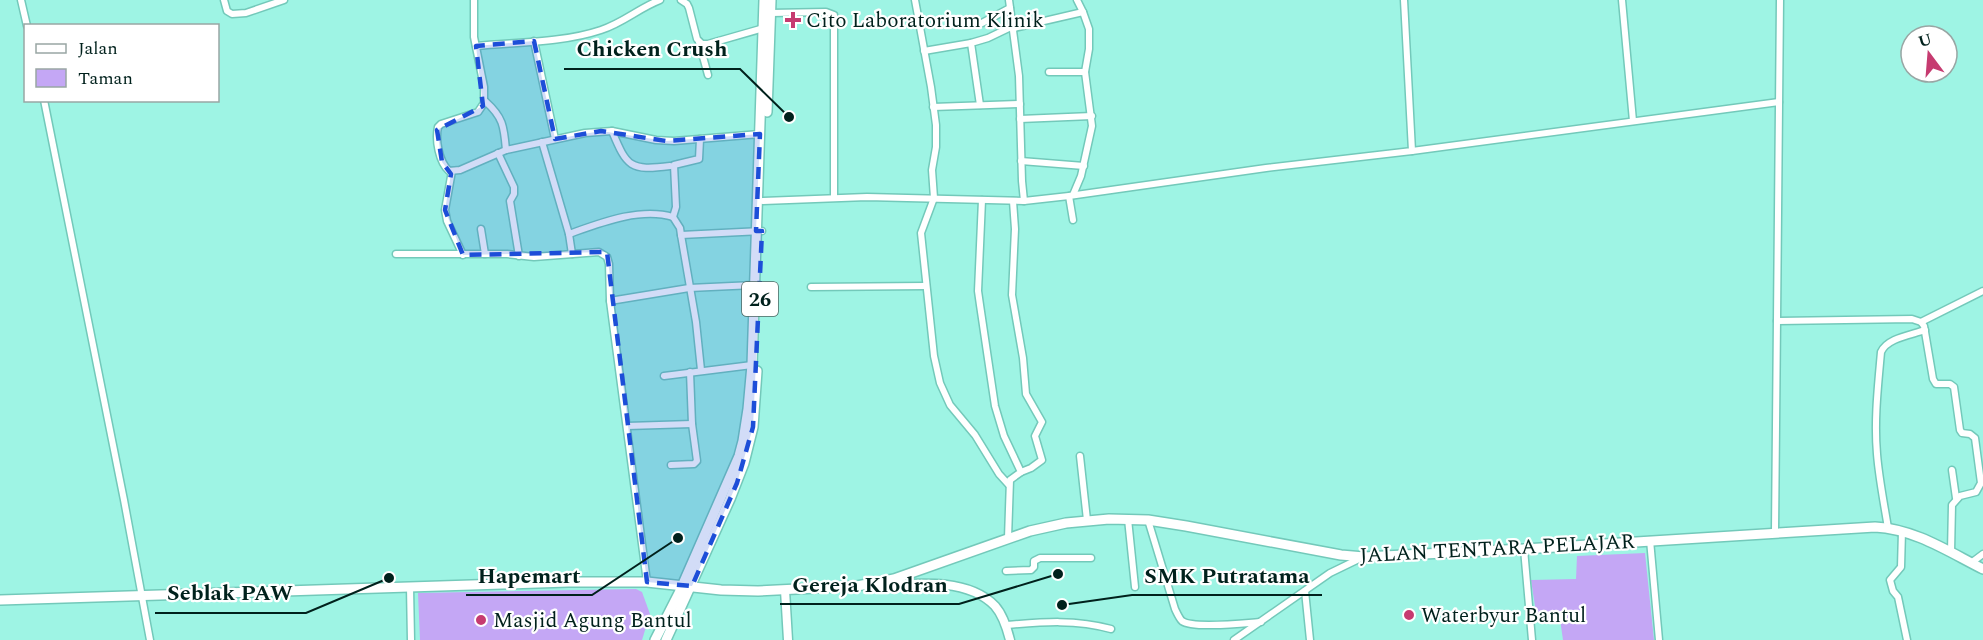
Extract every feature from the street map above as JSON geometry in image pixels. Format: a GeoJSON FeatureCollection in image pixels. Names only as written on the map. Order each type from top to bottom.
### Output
{"type":"FeatureCollection","features":[{"type":"Feature","properties":{"kind":"main road","name":"26"},"geometry":{"type":"LineString","coordinates":[[687,585],[737,483],[751,440],[755,408],[764,0]]}},
{"type":"Feature","properties":{"kind":"main road","name":"26"},"geometry":{"type":"LineString","coordinates":[[687,585],[739,456],[748,409],[752,365],[754,285],[763,201],[771,0]]}},
{"type":"Feature","properties":{"kind":"main road","name":"JALAN TENTARA PELAJAR"},"geometry":{"type":"LineString","coordinates":[[0,600],[568,582],[647,582],[721,590],[842,587],[894,579],[1008,538],[1049,527],[1087,520],[1128,519],[1148,520],[1341,555],[1364,557],[1775,532],[1888,528],[1902,531],[1951,552],[1983,569]]}},
{"type":"Feature","properties":{"kind":"main road"},"geometry":{"type":"LineString","coordinates":[[842,587],[905,584],[952,585],[970,590],[996,607],[1006,625],[1010,640]]}},
{"type":"Feature","properties":{"kind":"main road"},"geometry":{"type":"LineString","coordinates":[[655,640],[687,585]]}},
{"type":"Feature","properties":{"kind":"main road"},"geometry":{"type":"LineString","coordinates":[[666,640],[687,585]]}},
{"type":"Feature","properties":{"kind":"main road"},"geometry":{"type":"LineString","coordinates":[[785,590],[788,640]]}},
{"type":"Feature","properties":{"kind":"street"},"geometry":{"type":"LineString","coordinates":[[21,0],[27,24]]}},
{"type":"Feature","properties":{"kind":"street"},"geometry":{"type":"LineString","coordinates":[[224,0],[227,11],[237,14],[284,0]]}},
{"type":"Feature","properties":{"kind":"street"},"geometry":{"type":"LineString","coordinates":[[476,46],[574,36],[601,30],[626,19],[647,3],[660,0]]}},
{"type":"Feature","properties":{"kind":"street"},"geometry":{"type":"LineString","coordinates":[[681,0],[689,8],[708,75]]}},
{"type":"Feature","properties":{"kind":"street"},"geometry":{"type":"LineString","coordinates":[[915,0],[937,136],[932,170],[934,198],[921,232],[934,356],[945,394],[956,413],[975,435],[999,474],[1009,485]]}},
{"type":"Feature","properties":{"kind":"street"},"geometry":{"type":"LineString","coordinates":[[1009,0],[1019,76],[1024,201]]}},
{"type":"Feature","properties":{"kind":"street"},"geometry":{"type":"LineString","coordinates":[[1073,220],[1071,196],[1078,185],[1084,166],[1092,126],[1085,72],[1089,49],[1089,30],[1077,0]]}},
{"type":"Feature","properties":{"kind":"street"},"geometry":{"type":"LineString","coordinates":[[1404,0],[1412,151]]}},
{"type":"Feature","properties":{"kind":"street"},"geometry":{"type":"LineString","coordinates":[[1622,0],[1633,121]]}},
{"type":"Feature","properties":{"kind":"street"},"geometry":{"type":"LineString","coordinates":[[1775,532],[1780,0]]}},
{"type":"Feature","properties":{"kind":"street"},"geometry":{"type":"LineString","coordinates":[[472,1],[476,46],[485,101],[478,112],[441,124],[437,128],[442,162],[446,169],[460,170],[506,150],[585,133],[612,131],[666,141],[760,134]]}},
{"type":"Feature","properties":{"kind":"street"},"geometry":{"type":"LineString","coordinates":[[982,22],[1010,8]]}},
{"type":"Feature","properties":{"kind":"street"},"geometry":{"type":"LineString","coordinates":[[771,13],[826,12],[834,15],[834,197]]}},
{"type":"Feature","properties":{"kind":"street"},"geometry":{"type":"LineString","coordinates":[[924,51],[971,43],[1014,27],[1083,12]]}},
{"type":"Feature","properties":{"kind":"street"},"geometry":{"type":"LineString","coordinates":[[699,42],[708,44],[764,27]]}},
{"type":"Feature","properties":{"kind":"street"},"geometry":{"type":"LineString","coordinates":[[534,40],[555,140]]}},
{"type":"Feature","properties":{"kind":"street"},"geometry":{"type":"LineString","coordinates":[[971,43],[980,105]]}},
{"type":"Feature","properties":{"kind":"street"},"geometry":{"type":"LineString","coordinates":[[1049,72],[1085,72]]}},
{"type":"Feature","properties":{"kind":"street"},"geometry":{"type":"LineString","coordinates":[[485,101],[500,117],[506,150]]}},
{"type":"Feature","properties":{"kind":"street"},"geometry":{"type":"LineString","coordinates":[[44,102],[150,640]]}},
{"type":"Feature","properties":{"kind":"street"},"geometry":{"type":"LineString","coordinates":[[763,201],[834,197],[1024,201],[1779,102]]}},
{"type":"Feature","properties":{"kind":"street"},"geometry":{"type":"LineString","coordinates":[[933,107],[1020,104]]}},
{"type":"Feature","properties":{"kind":"street"},"geometry":{"type":"LineString","coordinates":[[1020,119],[1092,116]]}},
{"type":"Feature","properties":{"kind":"street"},"geometry":{"type":"LineString","coordinates":[[612,131],[621,152],[631,164],[643,168],[670,166]]}},
{"type":"Feature","properties":{"kind":"street"},"geometry":{"type":"LineString","coordinates":[[700,139],[699,159],[674,165],[676,207],[673,217],[680,228],[696,322],[701,370]]}},
{"type":"Feature","properties":{"kind":"street"},"geometry":{"type":"LineString","coordinates":[[542,142],[569,234],[572,254]]}},
{"type":"Feature","properties":{"kind":"street"},"geometry":{"type":"LineString","coordinates":[[498,153],[514,187],[514,194],[510,201],[519,256]]}},
{"type":"Feature","properties":{"kind":"street"},"geometry":{"type":"LineString","coordinates":[[1021,161],[1084,166]]}},
{"type":"Feature","properties":{"kind":"street"},"geometry":{"type":"LineString","coordinates":[[452,171],[445,210],[447,221],[463,255]]}},
{"type":"Feature","properties":{"kind":"street"},"geometry":{"type":"LineString","coordinates":[[982,200],[979,298],[995,406],[1000,426],[1021,472]]}},
{"type":"Feature","properties":{"kind":"street"},"geometry":{"type":"LineString","coordinates":[[1008,538],[1011,478],[1032,468],[1042,460],[1035,436],[1042,422],[1026,393],[1023,358],[1012,295],[1015,229],[1012,201]]}},
{"type":"Feature","properties":{"kind":"street"},"geometry":{"type":"LineString","coordinates":[[569,234],[616,218],[645,215],[673,217]]}},
{"type":"Feature","properties":{"kind":"street"},"geometry":{"type":"LineString","coordinates":[[481,229],[485,254]]}},
{"type":"Feature","properties":{"kind":"street"},"geometry":{"type":"LineString","coordinates":[[681,235],[759,231]]}},
{"type":"Feature","properties":{"kind":"street"},"geometry":{"type":"LineString","coordinates":[[396,254],[512,254],[534,257],[599,252],[606,255],[609,264],[610,301],[647,582]]}},
{"type":"Feature","properties":{"kind":"street"},"geometry":{"type":"LineString","coordinates":[[610,301],[689,288],[754,285]]}},
{"type":"Feature","properties":{"kind":"street"},"geometry":{"type":"LineString","coordinates":[[811,287],[926,285]]}},
{"type":"Feature","properties":{"kind":"street"},"geometry":{"type":"LineString","coordinates":[[1921,322],[1983,291]]}},
{"type":"Feature","properties":{"kind":"street"},"geometry":{"type":"LineString","coordinates":[[1777,321],[1912,319],[1921,322],[1925,330],[1933,380],[1936,384],[1950,384],[1954,387],[1960,430],[1962,434],[1970,434],[1975,438],[1980,486],[1976,492],[1956,498]]}},
{"type":"Feature","properties":{"kind":"street"},"geometry":{"type":"LineString","coordinates":[[1888,528],[1876,442],[1881,352],[1891,342],[1925,330]]}},
{"type":"Feature","properties":{"kind":"street"},"geometry":{"type":"LineString","coordinates":[[664,376],[752,365]]}},
{"type":"Feature","properties":{"kind":"street"},"geometry":{"type":"LineString","coordinates":[[671,465],[697,463],[692,424],[690,372]]}},
{"type":"Feature","properties":{"kind":"street"},"geometry":{"type":"LineString","coordinates":[[627,426],[692,424]]}},
{"type":"Feature","properties":{"kind":"street"},"geometry":{"type":"LineString","coordinates":[[1080,456],[1087,520]]}},
{"type":"Feature","properties":{"kind":"street"},"geometry":{"type":"LineString","coordinates":[[1951,552],[1951,508],[1956,498],[1952,470]]}},
{"type":"Feature","properties":{"kind":"street"},"geometry":{"type":"LineString","coordinates":[[1128,519],[1134,587]]}},
{"type":"Feature","properties":{"kind":"street"},"geometry":{"type":"LineString","coordinates":[[1148,520],[1175,609],[1184,623],[1200,625],[1261,622]]}},
{"type":"Feature","properties":{"kind":"street"},"geometry":{"type":"LineString","coordinates":[[1902,531],[1900,567],[1890,580],[1893,591],[1898,597],[1907,640]]}},
{"type":"Feature","properties":{"kind":"street"},"geometry":{"type":"LineString","coordinates":[[1650,540],[1659,640]]}},
{"type":"Feature","properties":{"kind":"street"},"geometry":{"type":"LineString","coordinates":[[1524,549],[1533,640]]}},
{"type":"Feature","properties":{"kind":"street"},"geometry":{"type":"LineString","coordinates":[[1971,563],[1983,554]]}},
{"type":"Feature","properties":{"kind":"street"},"geometry":{"type":"LineString","coordinates":[[1234,640],[1330,573],[1364,557]]}},
{"type":"Feature","properties":{"kind":"street"},"geometry":{"type":"LineString","coordinates":[[1006,571],[1029,571],[1033,569],[1034,561],[1040,558],[1091,558]]}},
{"type":"Feature","properties":{"kind":"street"},"geometry":{"type":"LineString","coordinates":[[410,586],[411,640]]}},
{"type":"Feature","properties":{"kind":"street"},"geometry":{"type":"LineString","coordinates":[[1305,591],[1310,640]]}},
{"type":"Feature","properties":{"kind":"street"},"geometry":{"type":"LineString","coordinates":[[1006,625],[1071,621],[1112,629]]}},
{"type":"Feature","properties":{"kind":"highlighted area"},"geometry":{"type":"Polygon","coordinates":[[[534,41],[555,139],[601,131],[666,141],[760,134],[756,231],[762,231],[753,427],[737,483],[692,586],[647,582],[607,252],[463,255],[445,210],[451,174],[442,162],[437,130],[483,106],[476,46],[534,41]]]}},
{"type":"Feature","properties":{"kind":"green space"},"geometry":{"type":"Polygon","coordinates":[[[1645,553],[1654,640],[1563,640],[1560,619],[1537,619],[1531,580],[1576,579],[1577,556],[1645,553]]]}},
{"type":"Feature","properties":{"kind":"green space"},"geometry":{"type":"Polygon","coordinates":[[[636,589],[642,592],[650,614],[642,640],[420,640],[418,593],[636,589]]]}},
{"type":"Feature","properties":{"kind":"place","name":"Cito Laboratorium Klinik"},"geometry":{"type":"Point","coordinates":[793,20]}},
{"type":"Feature","properties":{"kind":"place","name":"Chicken Crush"},"geometry":{"type":"Point","coordinates":[789,117]}},
{"type":"Feature","properties":{"kind":"place","name":"Hapemart"},"geometry":{"type":"Point","coordinates":[678,538]}},
{"type":"Feature","properties":{"kind":"place","name":"Gereja Klodran"},"geometry":{"type":"Point","coordinates":[1058,574]}},
{"type":"Feature","properties":{"kind":"place","name":"Seblak PAW"},"geometry":{"type":"Point","coordinates":[389,578]}},
{"type":"Feature","properties":{"kind":"place","name":"SMK Putratama"},"geometry":{"type":"Point","coordinates":[1062,605]}},
{"type":"Feature","properties":{"kind":"place","name":"Waterbyur Bantul"},"geometry":{"type":"Point","coordinates":[1409,615]}},
{"type":"Feature","properties":{"kind":"place","name":"Masjid Agung Bantul"},"geometry":{"type":"Point","coordinates":[481,620]}}]}
